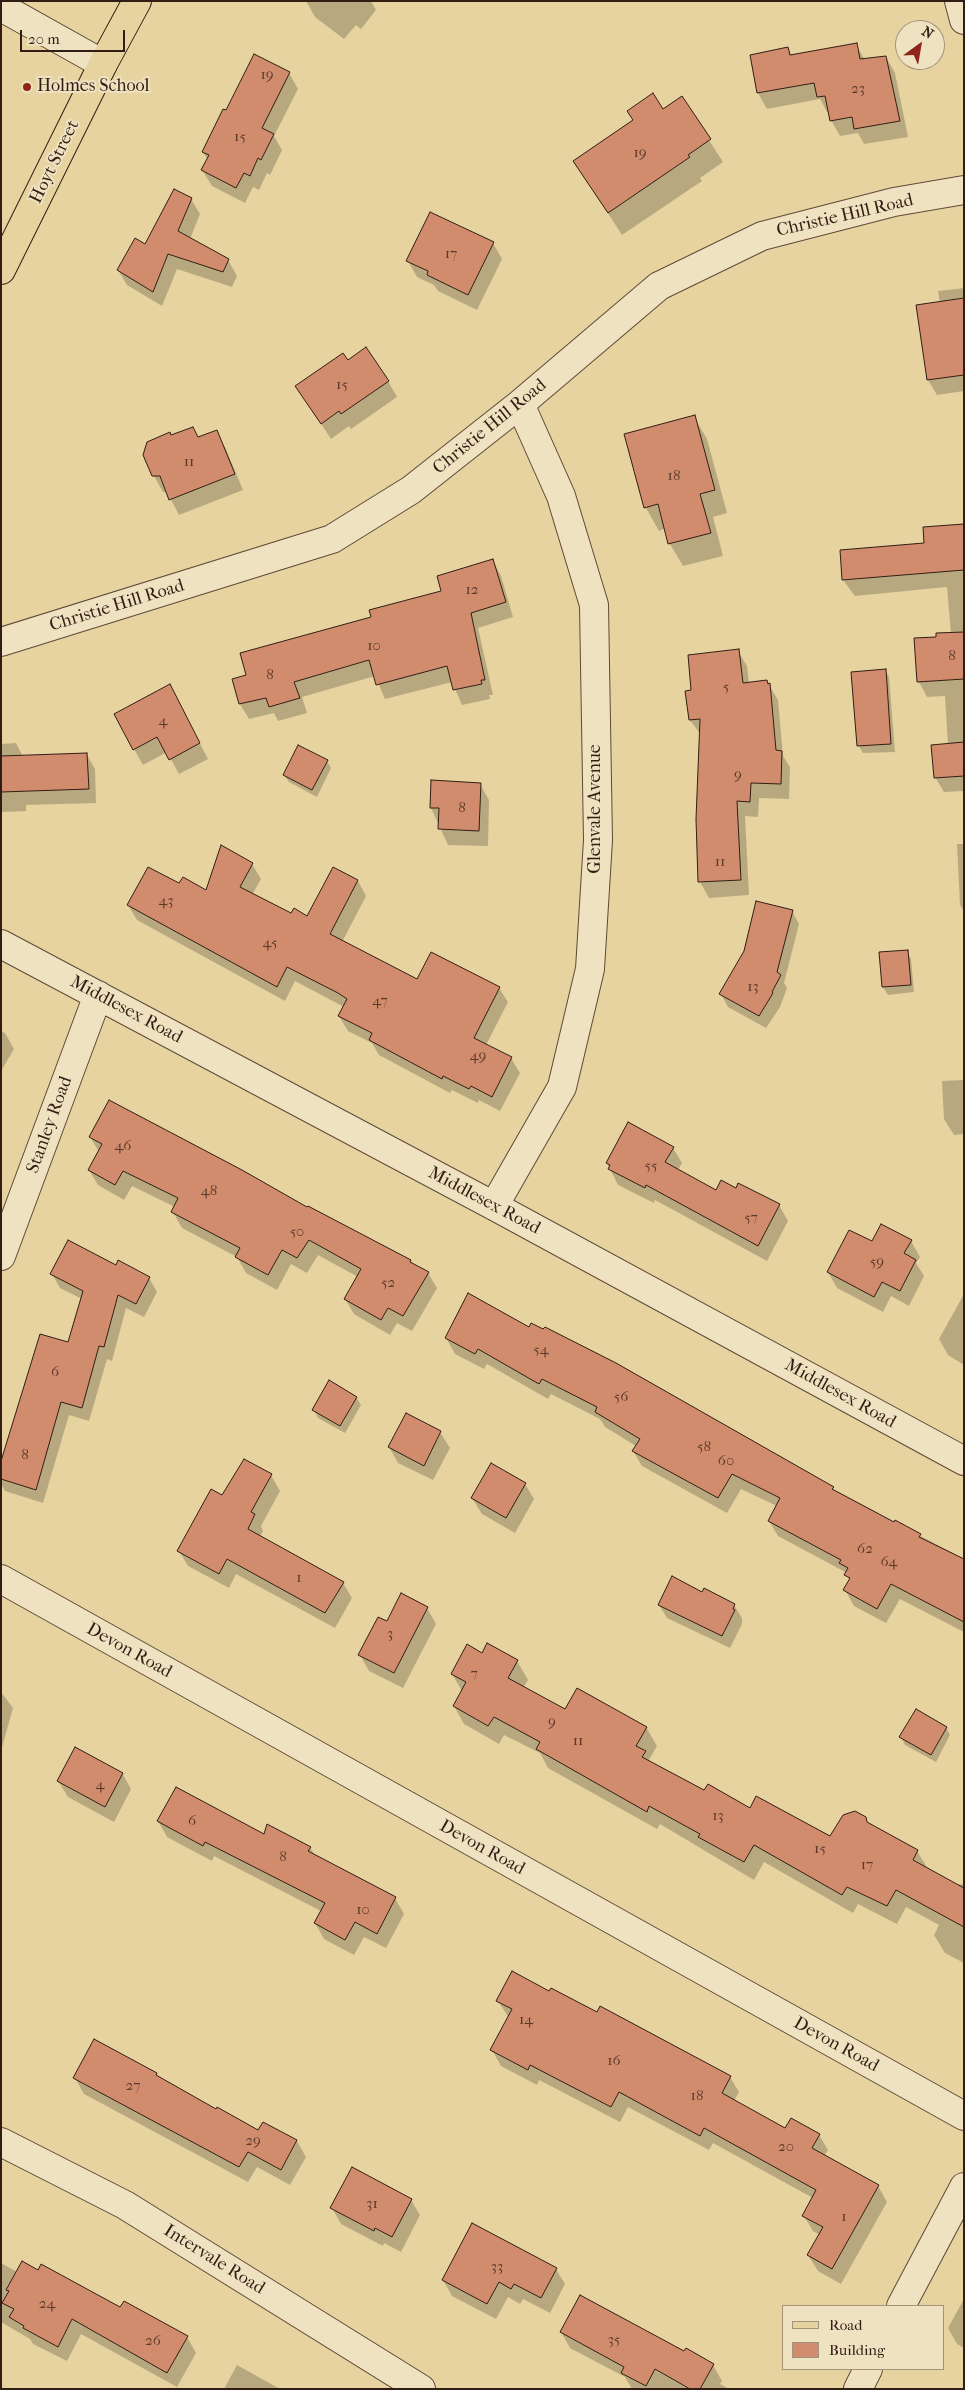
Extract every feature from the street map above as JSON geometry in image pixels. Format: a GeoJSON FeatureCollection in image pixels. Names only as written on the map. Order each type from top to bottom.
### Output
{"type":"FeatureCollection","features":[{"type":"Feature","properties":{"kind":"main road","name":"Hoyt Street"},"geometry":{"type":"LineString","coordinates":[[1,270],[104,64],[138,1]]}},
{"type":"Feature","properties":{"kind":"street"},"geometry":{"type":"LineString","coordinates":[[960,1],[964,20]]}},
{"type":"Feature","properties":{"kind":"street"},"geometry":{"type":"LineString","coordinates":[[1,7],[104,64]]}},
{"type":"Feature","properties":{"kind":"street","name":"Christie Hill Road"},"geometry":{"type":"LineString","coordinates":[[1,642],[332,539],[411,490],[520,404],[659,286],[762,236],[894,202],[964,190]]}},
{"type":"Feature","properties":{"kind":"street","name":"Glenvale Avenue"},"geometry":{"type":"LineString","coordinates":[[494,1206],[562,1087],[590,969],[598,840],[594,605],[561,496],[520,404]]}},
{"type":"Feature","properties":{"kind":"street","name":"Middlesex Road"},"geometry":{"type":"LineString","coordinates":[[1,944],[494,1206],[964,1461]]}},
{"type":"Feature","properties":{"kind":"street","name":"Stanley Road"},"geometry":{"type":"LineString","coordinates":[[1,1256],[98,995]]}},
{"type":"Feature","properties":{"kind":"street","name":"Devon Road"},"geometry":{"type":"LineString","coordinates":[[1,1579],[964,2116]]}},
{"type":"Feature","properties":{"kind":"street","name":"Intervale Road"},"geometry":{"type":"LineString","coordinates":[[1,2142],[125,2205],[421,2389]]}},
{"type":"Feature","properties":{"kind":"street"},"geometry":{"type":"LineString","coordinates":[[902,2305],[964,2186]]}},
{"type":"Feature","properties":{"kind":"street"},"geometry":{"type":"LineString","coordinates":[[858,2389],[868,2370]]}},
{"type":"Feature","properties":{"kind":"building"},"geometry":{"type":"Polygon","coordinates":[[[857,43],[860,59],[886,56],[900,121],[854,129],[852,117],[830,121],[825,96],[817,97],[814,83],[757,93],[750,55],[788,47],[790,55],[857,43]]]}},
{"type":"Feature","properties":{"kind":"building"},"geometry":{"type":"Polygon","coordinates":[[[254,54],[290,72],[262,128],[274,134],[261,160],[258,158],[250,176],[244,173],[236,188],[201,170],[209,155],[202,152],[223,109],[226,110],[254,54]]]}},
{"type":"Feature","properties":{"kind":"building"},"geometry":{"type":"Polygon","coordinates":[[[653,93],[663,109],[682,96],[711,139],[688,155],[690,157],[608,213],[573,161],[633,120],[627,111],[653,93]]]}},
{"type":"Feature","properties":{"kind":"building"},"geometry":{"type":"Polygon","coordinates":[[[174,189],[192,198],[178,231],[229,259],[223,272],[168,254],[153,292],[117,270],[135,238],[145,244],[174,189]]]}},
{"type":"Feature","properties":{"kind":"building"},"geometry":{"type":"Polygon","coordinates":[[[430,212],[494,242],[468,295],[427,275],[428,271],[406,261],[430,212]]]}},
{"type":"Feature","properties":{"kind":"building"},"geometry":{"type":"Polygon","coordinates":[[[964,298],[964,375],[927,380],[916,305],[964,298]]]}},
{"type":"Feature","properties":{"kind":"building"},"geometry":{"type":"Polygon","coordinates":[[[366,347],[389,381],[341,414],[339,411],[321,424],[295,386],[343,353],[348,360],[366,347]]]}},
{"type":"Feature","properties":{"kind":"building"},"geometry":{"type":"Polygon","coordinates":[[[695,415],[715,490],[700,494],[711,533],[668,544],[658,504],[644,508],[624,434],[695,415]]]}},
{"type":"Feature","properties":{"kind":"building"},"geometry":{"type":"Polygon","coordinates":[[[193,427],[198,437],[217,430],[235,474],[169,500],[160,476],[152,476],[143,455],[147,442],[170,432],[171,435],[193,427]]]}},
{"type":"Feature","properties":{"kind":"building"},"geometry":{"type":"Polygon","coordinates":[[[964,524],[964,570],[842,580],[840,550],[924,543],[923,527],[964,524]]]}},
{"type":"Feature","properties":{"kind":"building"},"geometry":{"type":"Polygon","coordinates":[[[493,559],[506,602],[471,613],[485,680],[481,680],[482,684],[453,690],[447,666],[376,685],[369,660],[294,682],[300,698],[269,707],[266,698],[239,704],[232,679],[246,675],[240,653],[371,617],[369,610],[441,591],[437,576],[493,559]]]}},
{"type":"Feature","properties":{"kind":"building"},"geometry":{"type":"Polygon","coordinates":[[[964,632],[964,679],[917,682],[914,638],[936,637],[936,633],[964,632]]]}},
{"type":"Feature","properties":{"kind":"building"},"geometry":{"type":"Polygon","coordinates":[[[739,649],[743,683],[767,680],[768,684],[770,683],[776,750],[782,751],[781,784],[751,783],[750,802],[737,801],[741,880],[698,882],[696,819],[700,719],[689,720],[685,691],[691,690],[688,655],[739,649]]]}},
{"type":"Feature","properties":{"kind":"building"},"geometry":{"type":"Polygon","coordinates":[[[886,669],[891,744],[857,746],[851,672],[886,669]]]}},
{"type":"Feature","properties":{"kind":"building"},"geometry":{"type":"Polygon","coordinates":[[[170,684],[200,743],[169,760],[157,737],[133,750],[114,714],[170,684]]]}},
{"type":"Feature","properties":{"kind":"building"},"geometry":{"type":"Polygon","coordinates":[[[964,742],[964,776],[934,778],[931,745],[964,742]]]}},
{"type":"Feature","properties":{"kind":"building"},"geometry":{"type":"Polygon","coordinates":[[[298,745],[328,760],[312,790],[283,775],[298,745]]]}},
{"type":"Feature","properties":{"kind":"building"},"geometry":{"type":"Polygon","coordinates":[[[87,753],[89,789],[1,792],[1,756],[87,753]]]}},
{"type":"Feature","properties":{"kind":"building"},"geometry":{"type":"Polygon","coordinates":[[[431,780],[481,783],[479,831],[438,829],[439,808],[430,808],[431,780]]]}},
{"type":"Feature","properties":{"kind":"building"},"geometry":{"type":"Polygon","coordinates":[[[221,845],[253,863],[240,887],[291,913],[294,908],[307,916],[333,867],[358,880],[330,934],[417,979],[431,952],[500,987],[474,1038],[512,1057],[492,1097],[471,1086],[469,1089],[443,1076],[442,1079],[369,1040],[372,1033],[338,1016],[347,999],[338,993],[287,967],[277,987],[127,905],[148,867],[179,883],[183,877],[206,890],[221,845]]]}},
{"type":"Feature","properties":{"kind":"building"},"geometry":{"type":"Polygon","coordinates":[[[756,901],[793,910],[777,972],[781,975],[759,1016],[719,994],[744,951],[756,901]]]}},
{"type":"Feature","properties":{"kind":"building"},"geometry":{"type":"Polygon","coordinates":[[[908,950],[911,985],[882,987],[879,952],[908,950]]]}},
{"type":"Feature","properties":{"kind":"building"},"geometry":{"type":"Polygon","coordinates":[[[109,1100],[242,1170],[307,1207],[411,1260],[410,1262],[429,1272],[403,1316],[388,1308],[381,1320],[344,1299],[361,1269],[309,1240],[297,1258],[282,1250],[268,1275],[235,1257],[240,1248],[171,1212],[178,1198],[123,1171],[115,1185],[88,1170],[102,1144],[89,1137],[109,1100]]]}},
{"type":"Feature","properties":{"kind":"building"},"geometry":{"type":"Polygon","coordinates":[[[628,1122],[674,1147],[665,1162],[716,1190],[721,1180],[736,1188],[738,1183],[780,1204],[758,1246],[646,1185],[645,1188],[608,1169],[610,1165],[606,1163],[628,1122]]]}},
{"type":"Feature","properties":{"kind":"building"},"geometry":{"type":"Polygon","coordinates":[[[881,1224],[912,1240],[904,1253],[916,1260],[900,1291],[882,1282],[874,1297],[827,1272],[849,1230],[872,1241],[881,1224]]]}},
{"type":"Feature","properties":{"kind":"building"},"geometry":{"type":"Polygon","coordinates":[[[68,1240],[116,1265],[118,1260],[150,1277],[136,1304],[118,1295],[104,1347],[99,1346],[82,1408],[61,1402],[36,1490],[1,1479],[1,1461],[40,1334],[68,1342],[83,1291],[50,1274],[68,1240]]]}},
{"type":"Feature","properties":{"kind":"building"},"geometry":{"type":"Polygon","coordinates":[[[468,1293],[529,1327],[531,1323],[543,1329],[545,1327],[616,1363],[834,1487],[832,1489],[894,1522],[895,1520],[921,1534],[919,1537],[964,1559],[964,1622],[891,1584],[877,1609],[843,1590],[850,1578],[844,1575],[848,1568],[839,1563],[841,1560],[768,1521],[780,1498],[732,1474],[718,1498],[632,1451],[640,1439],[595,1412],[597,1407],[542,1379],[539,1384],[478,1349],[475,1354],[445,1338],[468,1293]]]}},
{"type":"Feature","properties":{"kind":"building"},"geometry":{"type":"Polygon","coordinates":[[[329,1380],[357,1397],[340,1426],[312,1410],[329,1380]]]}},
{"type":"Feature","properties":{"kind":"building"},"geometry":{"type":"Polygon","coordinates":[[[406,1413],[441,1431],[424,1466],[388,1447],[406,1413]]]}},
{"type":"Feature","properties":{"kind":"building"},"geometry":{"type":"Polygon","coordinates":[[[244,1459],[272,1474],[251,1512],[255,1514],[248,1529],[344,1582],[325,1613],[227,1559],[219,1574],[177,1551],[211,1489],[222,1495],[244,1459]]]}},
{"type":"Feature","properties":{"kind":"building"},"geometry":{"type":"Polygon","coordinates":[[[491,1463],[526,1483],[506,1518],[471,1498],[491,1463]]]}},
{"type":"Feature","properties":{"kind":"building"},"geometry":{"type":"Polygon","coordinates":[[[672,1576],[702,1592],[704,1588],[735,1604],[733,1609],[735,1610],[722,1636],[658,1605],[672,1576]]]}},
{"type":"Feature","properties":{"kind":"building"},"geometry":{"type":"Polygon","coordinates":[[[401,1593],[428,1607],[394,1673],[358,1655],[378,1617],[387,1621],[401,1593]]]}},
{"type":"Feature","properties":{"kind":"building"},"geometry":{"type":"Polygon","coordinates":[[[487,1643],[518,1660],[508,1678],[565,1709],[577,1688],[647,1727],[636,1746],[646,1751],[642,1757],[704,1790],[708,1784],[750,1808],[756,1796],[830,1836],[843,1815],[855,1811],[866,1817],[867,1822],[918,1850],[913,1860],[964,1888],[964,1927],[896,1890],[887,1906],[847,1887],[842,1895],[754,1845],[744,1862],[698,1837],[700,1834],[649,1806],[647,1812],[536,1749],[540,1742],[494,1717],[488,1726],[453,1706],[466,1682],[451,1674],[467,1644],[482,1653],[487,1643]]]}},
{"type":"Feature","properties":{"kind":"building"},"geometry":{"type":"Polygon","coordinates":[[[916,1709],[947,1727],[931,1755],[899,1737],[916,1709]]]}},
{"type":"Feature","properties":{"kind":"building"},"geometry":{"type":"Polygon","coordinates":[[[75,1747],[123,1773],[105,1807],[57,1781],[75,1747]]]}},
{"type":"Feature","properties":{"kind":"building"},"geometry":{"type":"Polygon","coordinates":[[[176,1787],[264,1834],[267,1824],[311,1847],[308,1851],[396,1897],[377,1934],[355,1922],[345,1940],[314,1923],[325,1903],[205,1842],[203,1846],[157,1821],[176,1787]]]}},
{"type":"Feature","properties":{"kind":"building"},"geometry":{"type":"Polygon","coordinates":[[[512,1971],[549,1991],[551,1988],[597,2012],[600,2006],[731,2076],[722,2093],[785,2128],[791,2118],[820,2134],[812,2148],[879,2185],[832,2269],[807,2255],[823,2227],[802,2216],[816,2190],[704,2128],[700,2136],[619,2092],[611,2107],[530,2065],[528,2070],[490,2050],[512,2009],[496,2001],[512,1971]]]}},
{"type":"Feature","properties":{"kind":"building"},"geometry":{"type":"Polygon","coordinates":[[[94,2039],[157,2073],[156,2075],[216,2109],[217,2107],[258,2130],[263,2122],[297,2140],[281,2170],[248,2152],[239,2167],[73,2078],[94,2039]]]}},
{"type":"Feature","properties":{"kind":"building"},"geometry":{"type":"Polygon","coordinates":[[[352,2167],[412,2199],[392,2237],[375,2228],[374,2231],[330,2208],[352,2167]]]}},
{"type":"Feature","properties":{"kind":"building"},"geometry":{"type":"Polygon","coordinates":[[[472,2223],[557,2268],[541,2298],[514,2284],[511,2289],[499,2282],[487,2304],[442,2280],[472,2223]]]}},
{"type":"Feature","properties":{"kind":"building"},"geometry":{"type":"Polygon","coordinates":[[[22,2261],[38,2270],[41,2264],[120,2307],[124,2301],[188,2336],[167,2373],[72,2319],[58,2347],[23,2328],[24,2326],[9,2317],[14,2309],[2,2303],[9,2291],[6,2290],[22,2261]]]}},
{"type":"Feature","properties":{"kind":"building"},"geometry":{"type":"Polygon","coordinates":[[[580,2295],[684,2351],[686,2348],[714,2364],[700,2389],[690,2389],[655,2369],[646,2386],[621,2373],[624,2367],[560,2332],[580,2295]]]}},
{"type":"Feature","properties":{"kind":"place","name":"Holmes School"},"geometry":{"type":"Point","coordinates":[27,87]}}]}
